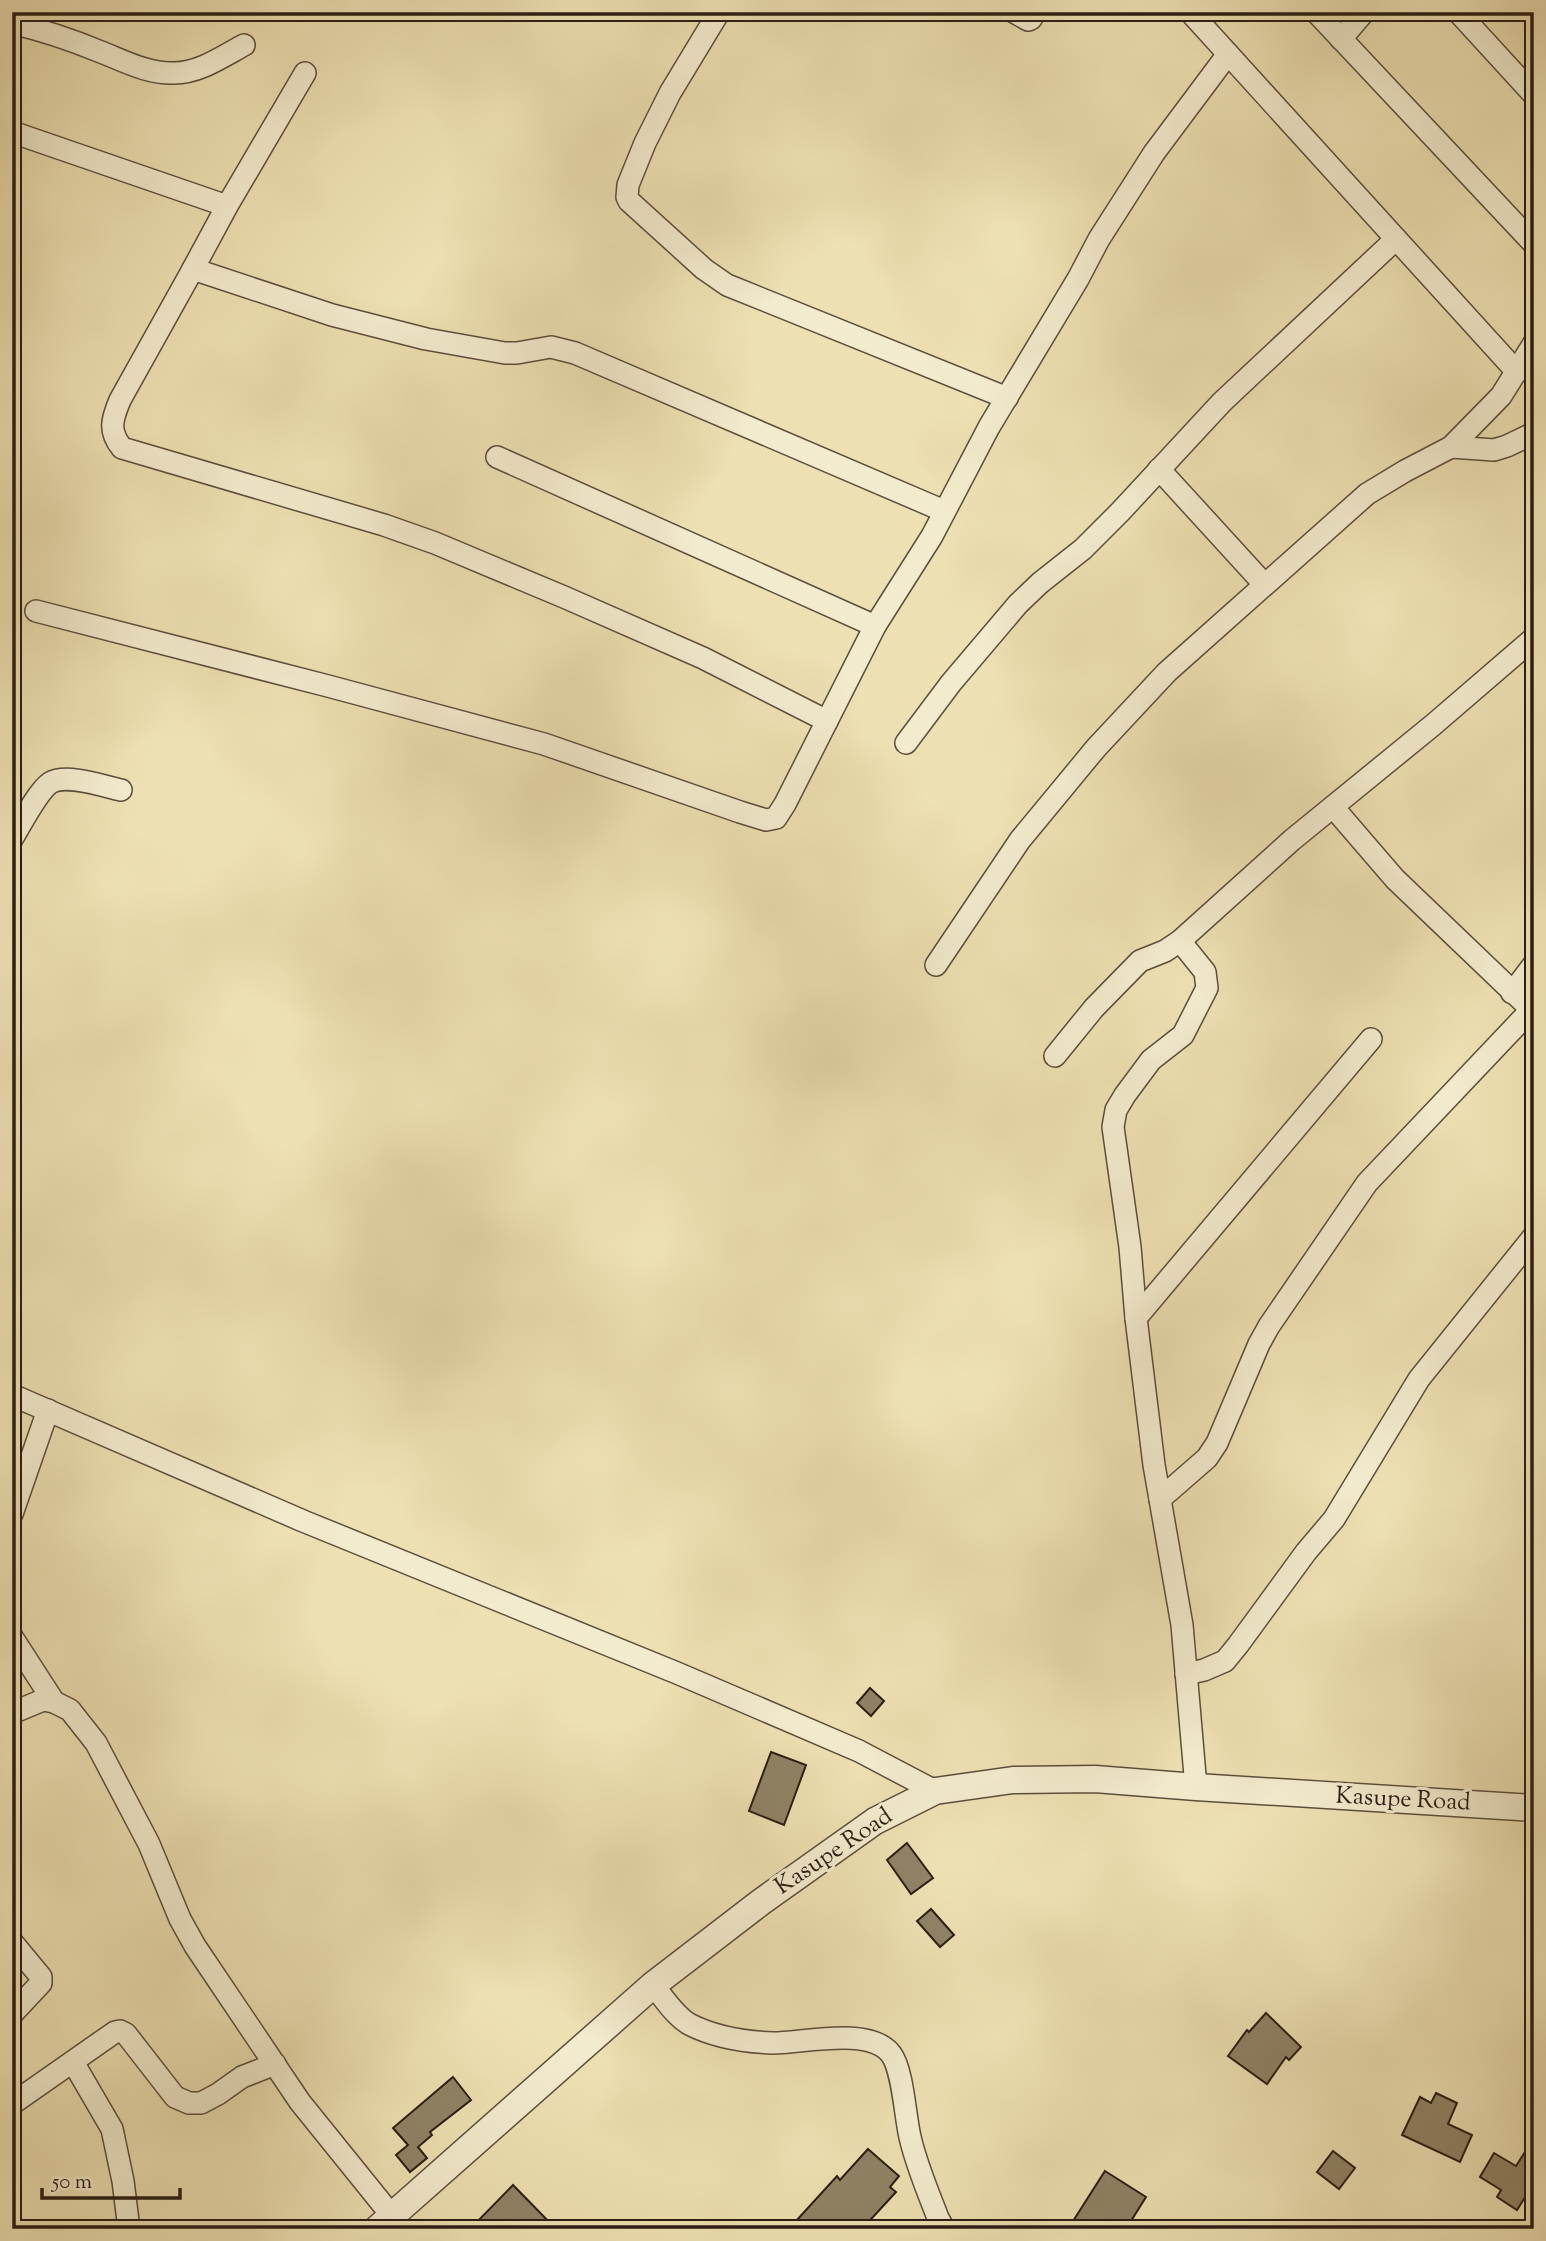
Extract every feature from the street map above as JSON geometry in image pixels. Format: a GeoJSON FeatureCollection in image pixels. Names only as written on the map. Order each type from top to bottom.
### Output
{"type":"FeatureCollection","features":[{"type":"Feature","properties":{"kind":"street"},"geometry":{"type":"LineString","coordinates":[[719,12],[670,93],[645,143],[628,185],[629,201],[704,269],[727,285],[1007,398]]}},
{"type":"Feature","properties":{"kind":"street"},"geometry":{"type":"LineString","coordinates":[[1014,12],[1028,20],[1035,12]]}},
{"type":"Feature","properties":{"kind":"street"},"geometry":{"type":"LineString","coordinates":[[1190,12],[1517,372]]}},
{"type":"Feature","properties":{"kind":"street"},"geometry":{"type":"LineString","coordinates":[[1316,12],[1534,244]]}},
{"type":"Feature","properties":{"kind":"street"},"geometry":{"type":"LineString","coordinates":[[1340,39],[1364,12]]}},
{"type":"Feature","properties":{"kind":"street"},"geometry":{"type":"LineString","coordinates":[[1458,12],[1534,95]]}},
{"type":"Feature","properties":{"kind":"street"},"geometry":{"type":"LineString","coordinates":[[12,23],[44,31],[159,73],[193,71],[244,45]]}},
{"type":"Feature","properties":{"kind":"street"},"geometry":{"type":"LineString","coordinates":[[36,611],[544,744],[766,820],[776,818],[780,815],[875,626],[932,536],[1007,398],[1135,181],[1228,54]]}},
{"type":"Feature","properties":{"kind":"street"},"geometry":{"type":"LineString","coordinates":[[305,73],[227,206],[120,400],[113,418],[114,438],[122,448],[384,525],[435,543],[703,658],[827,721]]}},
{"type":"Feature","properties":{"kind":"street"},"geometry":{"type":"LineString","coordinates":[[12,132],[227,206]]}},
{"type":"Feature","properties":{"kind":"street"},"geometry":{"type":"LineString","coordinates":[[906,743],[951,683],[1018,604],[1083,549],[1222,402],[1396,239]]}},
{"type":"Feature","properties":{"kind":"street"},"geometry":{"type":"LineString","coordinates":[[194,269],[332,315],[426,339],[505,352],[517,353],[551,347],[575,353],[944,510]]}},
{"type":"Feature","properties":{"kind":"street"},"geometry":{"type":"LineString","coordinates":[[936,965],[1020,840],[1096,748],[1167,672],[1367,494],[1451,447],[1501,396],[1534,342]]}},
{"type":"Feature","properties":{"kind":"street"},"geometry":{"type":"LineString","coordinates":[[1451,447],[1494,450],[1534,433]]}},
{"type":"Feature","properties":{"kind":"street"},"geometry":{"type":"LineString","coordinates":[[497,457],[875,626]]}},
{"type":"Feature","properties":{"kind":"street"},"geometry":{"type":"LineString","coordinates":[[1159,468],[1264,584]]}},
{"type":"Feature","properties":{"kind":"street"},"geometry":{"type":"LineString","coordinates":[[1055,1056],[1094,1008],[1140,961],[1165,951],[1180,941],[1292,839],[1433,725],[1534,638]]}},
{"type":"Feature","properties":{"kind":"street"},"geometry":{"type":"LineString","coordinates":[[12,839],[50,783],[77,780],[121,790]]}},
{"type":"Feature","properties":{"kind":"street"},"geometry":{"type":"LineString","coordinates":[[1160,1499],[1207,1458],[1217,1443],[1269,1326],[1367,1183],[1532,1011],[1395,879],[1333,807]]}},
{"type":"Feature","properties":{"kind":"street"},"geometry":{"type":"LineString","coordinates":[[1180,941],[1205,972],[1207,988],[1183,1035],[1143,1068],[1116,1110],[1113,1127],[1160,1499],[1182,1625],[1196,1787]]}},
{"type":"Feature","properties":{"kind":"street"},"geometry":{"type":"LineString","coordinates":[[1512,993],[1534,964]]}},
{"type":"Feature","properties":{"kind":"street"},"geometry":{"type":"LineString","coordinates":[[1136,1318],[1371,1039]]}},
{"type":"Feature","properties":{"kind":"street"},"geometry":{"type":"LineString","coordinates":[[1186,1674],[1225,1661],[1238,1645],[1334,1518],[1419,1379],[1534,1236]]}},
{"type":"Feature","properties":{"kind":"street"},"geometry":{"type":"LineString","coordinates":[[12,1395],[303,1521],[847,1746],[935,1791]]}},
{"type":"Feature","properties":{"kind":"street"},"geometry":{"type":"LineString","coordinates":[[12,1514],[48,1410]]}},
{"type":"Feature","properties":{"kind":"street"},"geometry":{"type":"LineString","coordinates":[[12,1637],[54,1702]]}},
{"type":"Feature","properties":{"kind":"street"},"geometry":{"type":"LineString","coordinates":[[12,1713],[43,1700],[54,1702],[70,1710],[96,1743],[149,1844],[180,1919],[195,1946],[384,2223]]}},
{"type":"Feature","properties":{"kind":"street","name":"Kasupe Road"},"geometry":{"type":"LineString","coordinates":[[384,2223],[653,1985],[761,1902],[875,1821],[935,1791],[1013,1780],[1095,1779],[1534,1808]]}},
{"type":"Feature","properties":{"kind":"street"},"geometry":{"type":"LineString","coordinates":[[12,1942],[41,1977],[41,1983],[12,2014]]}},
{"type":"Feature","properties":{"kind":"street"},"geometry":{"type":"LineString","coordinates":[[653,1985],[680,2017],[691,2025],[730,2038],[773,2043],[862,2039],[880,2044],[889,2050],[896,2062],[911,2139],[944,2229]]}},
{"type":"Feature","properties":{"kind":"street"},"geometry":{"type":"LineString","coordinates":[[12,2104],[120,2031],[126,2034],[175,2097],[189,2104],[201,2103],[242,2077],[275,2064]]}},
{"type":"Feature","properties":{"kind":"street"},"geometry":{"type":"LineString","coordinates":[[73,2063],[112,2129],[123,2181],[129,2229]]}},
{"type":"Feature","properties":{"kind":"building"},"geometry":{"type":"Polygon","coordinates":[[[870,1688],[884,1701],[871,1716],[857,1703],[870,1688]]]}},
{"type":"Feature","properties":{"kind":"building"},"geometry":{"type":"Polygon","coordinates":[[[771,1752],[806,1765],[784,1825],[749,1811],[771,1752]]]}},
{"type":"Feature","properties":{"kind":"building"},"geometry":{"type":"Polygon","coordinates":[[[907,1843],[933,1878],[911,1894],[887,1860],[907,1843]]]}},
{"type":"Feature","properties":{"kind":"building"},"geometry":{"type":"Polygon","coordinates":[[[931,1909],[954,1935],[940,1947],[917,1921],[931,1909]]]}},
{"type":"Feature","properties":{"kind":"building"},"geometry":{"type":"Polygon","coordinates":[[[1266,2013],[1301,2047],[1289,2060],[1286,2057],[1267,2084],[1228,2056],[1247,2030],[1249,2032],[1266,2013]]]}},
{"type":"Feature","properties":{"kind":"building"},"geometry":{"type":"Polygon","coordinates":[[[453,2077],[471,2100],[430,2132],[432,2135],[418,2147],[427,2158],[410,2172],[396,2155],[408,2145],[393,2128],[453,2077]]]}},
{"type":"Feature","properties":{"kind":"building"},"geometry":{"type":"Polygon","coordinates":[[[1436,2093],[1457,2103],[1448,2124],[1472,2135],[1460,2162],[1402,2135],[1420,2097],[1431,2103],[1436,2093]]]}},
{"type":"Feature","properties":{"kind":"building"},"geometry":{"type":"Polygon","coordinates":[[[1534,2138],[1534,2183],[1517,2210],[1497,2197],[1501,2190],[1480,2177],[1494,2153],[1516,2166],[1534,2138]]]}},
{"type":"Feature","properties":{"kind":"building"},"geometry":{"type":"Polygon","coordinates":[[[868,2149],[899,2176],[890,2187],[896,2192],[862,2229],[836,2229],[829,2222],[822,2229],[805,2229],[796,2221],[837,2176],[840,2180],[868,2149]]]}},
{"type":"Feature","properties":{"kind":"building"},"geometry":{"type":"Polygon","coordinates":[[[1333,2151],[1355,2168],[1339,2189],[1317,2172],[1333,2151]]]}},
{"type":"Feature","properties":{"kind":"building"},"geometry":{"type":"Polygon","coordinates":[[[1105,2171],[1146,2197],[1126,2229],[1068,2229],[1105,2171]]]}},
{"type":"Feature","properties":{"kind":"building"},"geometry":{"type":"Polygon","coordinates":[[[513,2185],[556,2229],[470,2229],[513,2185]]]}}]}
